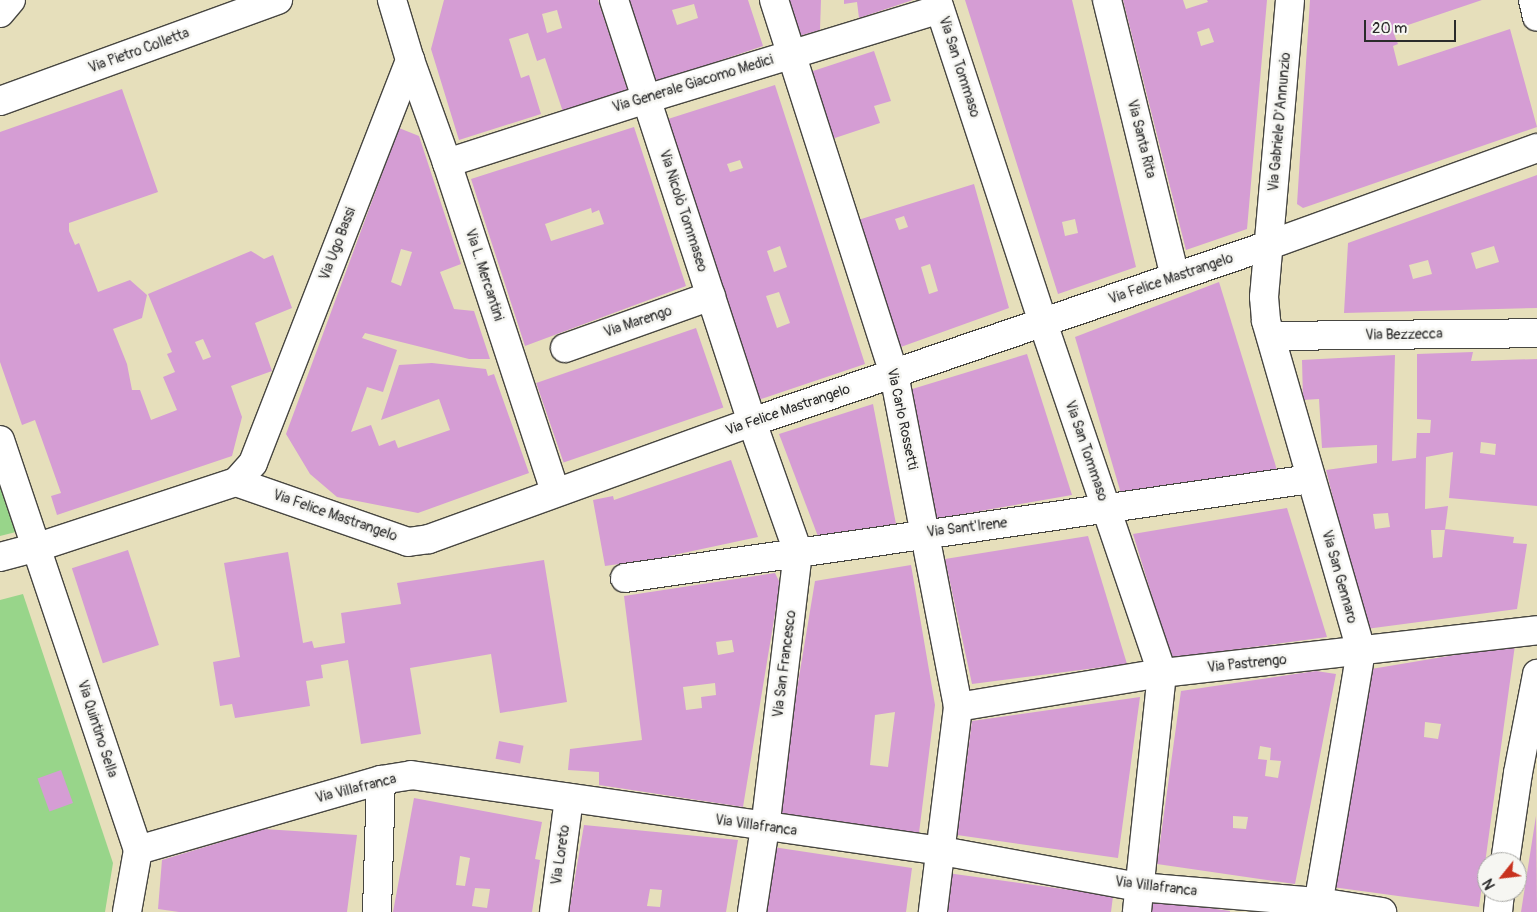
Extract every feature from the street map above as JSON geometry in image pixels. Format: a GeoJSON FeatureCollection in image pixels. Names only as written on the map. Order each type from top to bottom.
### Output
{"type":"FeatureCollection","features":[{"type":"Feature","properties":{"kind":"street"},"geometry":{"type":"LineString","coordinates":[[0,13],[12,0]]}},
{"type":"Feature","properties":{"kind":"street","name":"Via Pietro Colletta"},"geometry":{"type":"LineString","coordinates":[[0,101],[278,0]]}},
{"type":"Feature","properties":{"kind":"street"},"geometry":{"type":"LineString","coordinates":[[392,0],[410,60]]}},
{"type":"Feature","properties":{"kind":"street","name":"Via Nicolò Tommaseo"},"geometry":{"type":"LineString","coordinates":[[614,0],[752,422]]}},
{"type":"Feature","properties":{"kind":"street","name":"Via Carlo Rossetti"},"geometry":{"type":"LineString","coordinates":[[774,0],[894,374],[958,706],[942,851],[933,912]]}},
{"type":"Feature","properties":{"kind":"street","name":"Via Santa Rita"},"geometry":{"type":"LineString","coordinates":[[1107,0],[1175,277]]}},
{"type":"Feature","properties":{"kind":"street","name":"Via Gabriele D'Annunzio"},"geometry":{"type":"LineString","coordinates":[[1269,245],[1290,0]]}},
{"type":"Feature","properties":{"kind":"street"},"geometry":{"type":"LineString","coordinates":[[1532,0],[1537,17]]}},
{"type":"Feature","properties":{"kind":"street","name":"Via Generale Giacomo Medici"},"geometry":{"type":"LineString","coordinates":[[447,163],[791,54],[939,4]]}},
{"type":"Feature","properties":{"kind":"street","name":"Via San Tommaso"},"geometry":{"type":"LineString","coordinates":[[939,4],[1043,322],[1162,673],[1138,899]]}},
{"type":"Feature","properties":{"kind":"street","name":"Via L. Mercantini"},"geometry":{"type":"LineString","coordinates":[[410,60],[447,163],[555,492]]}},
{"type":"Feature","properties":{"kind":"street","name":"Via Ugo Bassi"},"geometry":{"type":"LineString","coordinates":[[236,482],[253,463],[410,60]]}},
{"type":"Feature","properties":{"kind":"street","name":"Via Felice Mastrangelo"},"geometry":{"type":"LineString","coordinates":[[236,482],[408,542],[429,539],[752,422],[1269,245],[1537,148]]}},
{"type":"Feature","properties":{"kind":"street","name":"Via San Gennaro"},"geometry":{"type":"LineString","coordinates":[[1269,245],[1264,297],[1266,321],[1361,651],[1318,907]]}},
{"type":"Feature","properties":{"kind":"street","name":"Via Marengo"},"geometry":{"type":"LineString","coordinates":[[565,348],[711,296]]}},
{"type":"Feature","properties":{"kind":"street","name":"Via Bezzecca"},"geometry":{"type":"LineString","coordinates":[[1271,336],[1537,333]]}},
{"type":"Feature","properties":{"kind":"street","name":"Via San Francesco"},"geometry":{"type":"LineString","coordinates":[[752,422],[798,552],[766,827],[752,912]]}},
{"type":"Feature","properties":{"kind":"street","name":"Via Quintino Sella"},"geometry":{"type":"LineString","coordinates":[[0,440],[38,547],[138,850],[127,912]]}},
{"type":"Feature","properties":{"kind":"street","name":"Via Sant'Irene"},"geometry":{"type":"LineString","coordinates":[[625,578],[926,533],[1106,510],[1310,479]]}},
{"type":"Feature","properties":{"kind":"street"},"geometry":{"type":"LineString","coordinates":[[0,558],[236,482]]}},
{"type":"Feature","properties":{"kind":"street","name":"Via Pastrengo"},"geometry":{"type":"LineString","coordinates":[[958,706],[1162,673],[1537,630]]}},
{"type":"Feature","properties":{"kind":"street"},"geometry":{"type":"LineString","coordinates":[[1508,852],[1527,774],[1537,674]]}},
{"type":"Feature","properties":{"kind":"street","name":"Via Villafranca"},"geometry":{"type":"LineString","coordinates":[[138,850],[381,780],[411,775],[942,851],[1138,899],[1318,907],[1382,912]]}},
{"type":"Feature","properties":{"kind":"street"},"geometry":{"type":"LineString","coordinates":[[377,912],[381,780]]}},
{"type":"Feature","properties":{"kind":"street","name":"Via Loreto"},"geometry":{"type":"LineString","coordinates":[[554,912],[569,798]]}},
{"type":"Feature","properties":{"kind":"green space"},"geometry":{"type":"Polygon","coordinates":[[[0,478],[20,531],[0,536],[0,478]]]}},
{"type":"Feature","properties":{"kind":"green space"},"geometry":{"type":"Polygon","coordinates":[[[23,594],[113,863],[105,912],[0,912],[0,600],[23,594]]]}},
{"type":"Feature","properties":{"kind":"building"},"geometry":{"type":"Polygon","coordinates":[[[444,0],[598,0],[628,91],[563,112],[545,58],[537,61],[528,33],[509,39],[521,78],[529,75],[541,114],[459,140],[431,49],[444,0]],[[557,10],[542,14],[547,33],[562,28],[557,10]]]}},
{"type":"Feature","properties":{"kind":"building"},"geometry":{"type":"Polygon","coordinates":[[[629,0],[748,0],[763,46],[656,82],[629,0]],[[694,4],[672,10],[677,25],[698,18],[694,4]]]}},
{"type":"Feature","properties":{"kind":"building"},"geometry":{"type":"Polygon","coordinates":[[[780,0],[821,0],[820,30],[792,38],[780,0]]]}},
{"type":"Feature","properties":{"kind":"building"},"geometry":{"type":"Polygon","coordinates":[[[844,0],[913,0],[859,18],[857,2],[844,4],[844,0]]]}},
{"type":"Feature","properties":{"kind":"building"},"geometry":{"type":"Polygon","coordinates":[[[965,0],[1072,0],[1136,267],[1058,294],[965,0]],[[1075,219],[1062,222],[1065,236],[1078,233],[1075,219]]]}},
{"type":"Feature","properties":{"kind":"building"},"geometry":{"type":"Polygon","coordinates":[[[1123,0],[1183,0],[1186,9],[1208,2],[1207,0],[1267,0],[1247,229],[1186,250],[1123,0]],[[1209,28],[1197,32],[1201,46],[1214,42],[1209,28]]]}},
{"type":"Feature","properties":{"kind":"building"},"geometry":{"type":"Polygon","coordinates":[[[1310,0],[1482,0],[1405,26],[1407,30],[1394,34],[1398,44],[1393,46],[1398,66],[1510,29],[1537,127],[1303,208],[1297,204],[1310,0]]]}},
{"type":"Feature","properties":{"kind":"building"},"geometry":{"type":"Polygon","coordinates":[[[874,51],[891,101],[874,106],[880,123],[832,139],[810,72],[874,51]]]}},
{"type":"Feature","properties":{"kind":"building"},"geometry":{"type":"Polygon","coordinates":[[[775,85],[865,364],[758,400],[668,119],[775,85]],[[740,160],[727,164],[730,172],[743,168],[740,160]],[[780,246],[767,251],[774,272],[787,267],[780,246]],[[779,292],[766,296],[777,328],[790,323],[779,292]]]}},
{"type":"Feature","properties":{"kind":"building"},"geometry":{"type":"Polygon","coordinates":[[[122,89],[158,192],[69,223],[69,231],[75,245],[79,243],[98,292],[130,280],[147,295],[142,318],[113,329],[127,364],[132,390],[140,390],[151,420],[177,410],[163,377],[175,372],[167,354],[172,352],[148,294],[251,251],[264,259],[273,255],[292,308],[255,323],[272,371],[231,386],[242,417],[232,456],[57,515],[51,496],[61,493],[35,420],[22,425],[0,362],[0,132],[122,89]],[[203,339],[195,342],[203,360],[211,357],[203,339]]]}},
{"type":"Feature","properties":{"kind":"building"},"geometry":{"type":"Polygon","coordinates":[[[634,127],[686,286],[525,346],[471,179],[634,127]],[[591,208],[545,224],[551,241],[604,224],[599,210],[592,213],[591,208]]]}},
{"type":"Feature","properties":{"kind":"building"},"geometry":{"type":"Polygon","coordinates":[[[399,128],[419,136],[461,264],[440,272],[454,309],[474,311],[490,359],[469,359],[365,333],[362,338],[397,350],[383,392],[367,387],[351,432],[371,425],[379,446],[395,440],[398,448],[450,430],[439,399],[381,420],[399,365],[432,363],[486,369],[488,376],[494,374],[529,473],[418,513],[337,497],[310,474],[286,434],[399,128]],[[401,249],[391,282],[401,286],[412,252],[401,249]]]}},
{"type":"Feature","properties":{"kind":"building"},"geometry":{"type":"Polygon","coordinates":[[[1537,175],[1537,308],[1344,313],[1348,243],[1537,175]],[[1494,246],[1471,253],[1476,269],[1499,262],[1494,246]],[[1428,260],[1409,265],[1413,279],[1432,274],[1428,260]]]}},
{"type":"Feature","properties":{"kind":"building"},"geometry":{"type":"Polygon","coordinates":[[[974,184],[1009,308],[898,348],[858,220],[974,184]],[[904,216],[895,219],[899,230],[908,227],[904,216]],[[930,264],[921,267],[929,294],[938,291],[930,264]]]}},
{"type":"Feature","properties":{"kind":"building"},"geometry":{"type":"Polygon","coordinates":[[[1219,282],[1277,470],[1122,497],[1075,337],[1219,282]]]}},
{"type":"Feature","properties":{"kind":"building"},"geometry":{"type":"Polygon","coordinates":[[[696,328],[723,407],[564,462],[536,383],[696,328]]]}},
{"type":"Feature","properties":{"kind":"building"},"geometry":{"type":"Polygon","coordinates":[[[1473,352],[1471,361],[1537,359],[1537,506],[1449,498],[1453,452],[1426,457],[1425,509],[1448,506],[1445,529],[1514,537],[1513,543],[1527,544],[1517,609],[1366,629],[1326,470],[1377,463],[1377,445],[1322,448],[1319,399],[1303,400],[1302,360],[1395,355],[1392,461],[1416,458],[1417,433],[1430,433],[1431,420],[1417,419],[1417,354],[1473,352]],[[1481,442],[1480,453],[1495,455],[1496,444],[1481,442]],[[1388,513],[1373,514],[1375,529],[1390,527],[1388,513]],[[1431,530],[1433,558],[1442,557],[1445,530],[1431,530]]]}},
{"type":"Feature","properties":{"kind":"building"},"geometry":{"type":"Polygon","coordinates":[[[1027,354],[1072,495],[934,519],[909,390],[1027,354]]]}},
{"type":"Feature","properties":{"kind":"building"},"geometry":{"type":"Polygon","coordinates":[[[873,404],[896,524],[819,539],[779,434],[873,404]]]}},
{"type":"Feature","properties":{"kind":"building"},"geometry":{"type":"Polygon","coordinates":[[[731,460],[758,537],[655,559],[605,566],[593,500],[613,496],[614,500],[731,460]]]}},
{"type":"Feature","properties":{"kind":"building"},"geometry":{"type":"Polygon","coordinates":[[[1287,508],[1327,637],[1171,658],[1133,534],[1287,508]]]}},
{"type":"Feature","properties":{"kind":"building"},"geometry":{"type":"Polygon","coordinates":[[[1088,536],[1127,664],[972,684],[945,559],[1088,536]]]}},
{"type":"Feature","properties":{"kind":"building"},"geometry":{"type":"Polygon","coordinates":[[[128,550],[159,645],[103,663],[72,568],[128,550]]]}},
{"type":"Feature","properties":{"kind":"building"},"geometry":{"type":"Polygon","coordinates":[[[288,552],[303,643],[312,641],[314,648],[345,643],[341,613],[401,604],[397,583],[544,560],[567,702],[500,713],[491,654],[410,668],[421,734],[361,744],[348,660],[321,665],[323,678],[306,681],[310,706],[235,718],[232,704],[220,706],[213,662],[240,657],[224,563],[288,552]]]}},
{"type":"Feature","properties":{"kind":"building"},"geometry":{"type":"Polygon","coordinates":[[[911,565],[935,705],[919,833],[776,815],[815,581],[911,565]],[[895,712],[875,715],[870,765],[888,767],[895,712]]]}},
{"type":"Feature","properties":{"kind":"building"},"geometry":{"type":"Polygon","coordinates":[[[775,573],[780,583],[743,807],[599,785],[599,772],[568,770],[570,749],[642,740],[624,596],[775,573]],[[732,640],[716,642],[718,655],[734,652],[732,640]],[[715,683],[683,687],[686,710],[702,708],[701,697],[716,695],[715,683]]]}},
{"type":"Feature","properties":{"kind":"building"},"geometry":{"type":"Polygon","coordinates":[[[1515,645],[1487,852],[1477,852],[1477,902],[1480,902],[1479,907],[1332,887],[1371,669],[1515,645]],[[1425,722],[1424,737],[1438,739],[1441,724],[1425,722]]]}},
{"type":"Feature","properties":{"kind":"building"},"geometry":{"type":"Polygon","coordinates":[[[1316,671],[1336,674],[1295,884],[1157,864],[1181,691],[1316,671]],[[1260,746],[1258,759],[1267,760],[1265,776],[1278,778],[1281,761],[1270,760],[1271,748],[1260,746]],[[1233,816],[1233,828],[1246,829],[1248,817],[1233,816]]]}},
{"type":"Feature","properties":{"kind":"building"},"geometry":{"type":"Polygon","coordinates":[[[1140,697],[1118,858],[957,835],[972,721],[1140,697]]]}},
{"type":"Feature","properties":{"kind":"building"},"geometry":{"type":"Polygon","coordinates":[[[499,741],[524,746],[520,763],[496,759],[499,741]]]}},
{"type":"Feature","properties":{"kind":"building"},"geometry":{"type":"Polygon","coordinates":[[[61,770],[73,803],[49,811],[38,779],[61,770]]]}},
{"type":"Feature","properties":{"kind":"building"},"geometry":{"type":"Polygon","coordinates":[[[414,798],[542,822],[535,859],[540,860],[532,912],[393,912],[414,798]],[[460,856],[456,885],[465,886],[470,858],[460,856]],[[475,888],[472,906],[487,908],[490,889],[475,888]]]}},
{"type":"Feature","properties":{"kind":"building"},"geometry":{"type":"Polygon","coordinates":[[[1536,816],[1537,912],[1521,912],[1523,902],[1527,902],[1527,874],[1536,816]]]}},
{"type":"Feature","properties":{"kind":"building"},"geometry":{"type":"Polygon","coordinates":[[[584,825],[738,840],[726,912],[569,912],[584,825]],[[650,889],[647,906],[660,907],[662,890],[650,889]]]}},
{"type":"Feature","properties":{"kind":"building"},"geometry":{"type":"Polygon","coordinates":[[[264,829],[357,835],[347,912],[179,912],[158,909],[162,860],[264,829]]]}},
{"type":"Feature","properties":{"kind":"building"},"geometry":{"type":"Polygon","coordinates":[[[773,847],[912,868],[906,912],[763,912],[773,847]]]}},
{"type":"Feature","properties":{"kind":"building"},"geometry":{"type":"Polygon","coordinates":[[[947,873],[1113,896],[1111,912],[942,912],[947,873]]]}},
{"type":"Feature","properties":{"kind":"building"},"geometry":{"type":"Polygon","coordinates":[[[1152,900],[1230,911],[1230,912],[1151,912],[1152,900]]]}}]}
